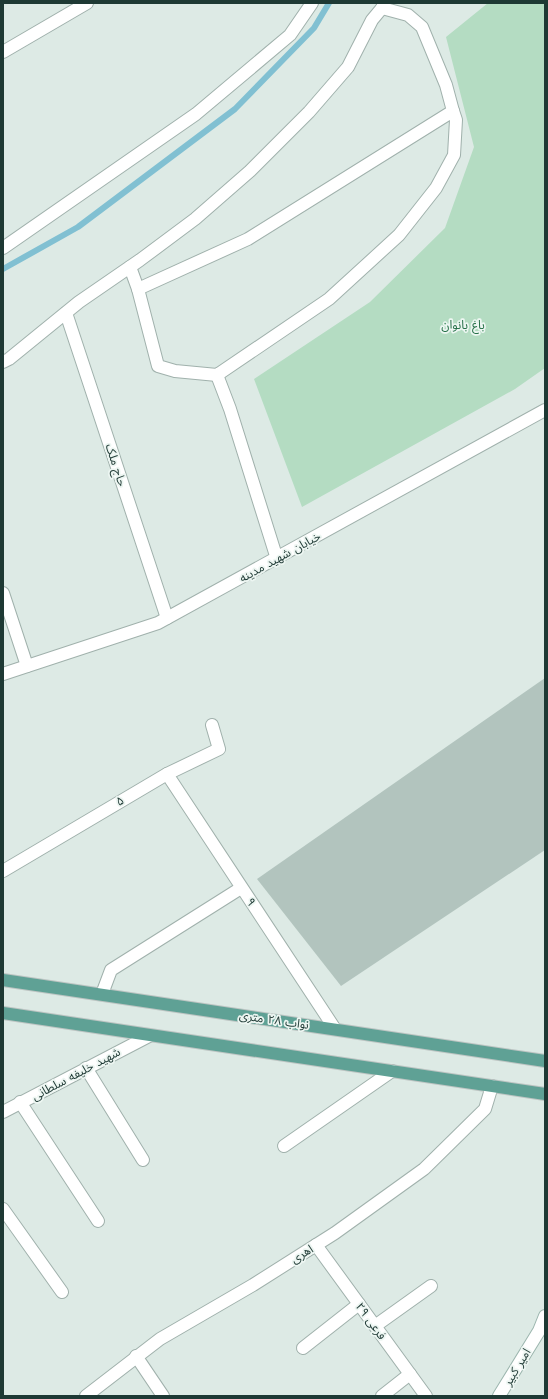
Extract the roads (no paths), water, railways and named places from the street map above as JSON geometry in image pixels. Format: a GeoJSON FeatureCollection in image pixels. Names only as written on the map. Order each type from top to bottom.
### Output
{"type":"FeatureCollection","features":[{"type":"Feature","properties":{"kind":"main road","name":"نواب ۲۸ متری"},"geometry":{"type":"LineString","coordinates":[[3,980],[545,1061]]}},
{"type":"Feature","properties":{"kind":"main road"},"geometry":{"type":"LineString","coordinates":[[3,1013],[545,1094]]}},
{"type":"Feature","properties":{"kind":"street"},"geometry":{"type":"LineString","coordinates":[[3,52],[87,3]]}},
{"type":"Feature","properties":{"kind":"street"},"geometry":{"type":"LineString","coordinates":[[3,248],[196,114],[290,35],[312,3]]}},
{"type":"Feature","properties":{"kind":"street"},"geometry":{"type":"LineString","coordinates":[[3,362],[9,359],[66,313],[195,219],[250,171],[309,112],[348,67],[372,20],[382,8],[408,15],[422,27],[446,85],[454,110],[456,120],[454,155],[436,188],[399,235],[329,299],[217,375],[174,371],[158,366],[138,289],[130,267]]}},
{"type":"Feature","properties":{"kind":"street"},"geometry":{"type":"LineString","coordinates":[[138,289],[248,240],[454,110]]}},
{"type":"Feature","properties":{"kind":"street","name":"حاج ملک"},"geometry":{"type":"LineString","coordinates":[[66,313],[167,618]]}},
{"type":"Feature","properties":{"kind":"street"},"geometry":{"type":"LineString","coordinates":[[217,375],[230,409],[277,559]]}},
{"type":"Feature","properties":{"kind":"street","name":"خیابان شهید مدینه"},"geometry":{"type":"LineString","coordinates":[[3,674],[158,623],[277,559],[545,410]]}},
{"type":"Feature","properties":{"kind":"street"},"geometry":{"type":"LineString","coordinates":[[3,593],[27,666]]}},
{"type":"Feature","properties":{"kind":"street","name":"۵"},"geometry":{"type":"LineString","coordinates":[[3,871],[167,774],[219,749],[212,725]]}},
{"type":"Feature","properties":{"kind":"street","name":"۹"},"geometry":{"type":"LineString","coordinates":[[167,774],[335,1029]]}},
{"type":"Feature","properties":{"kind":"street"},"geometry":{"type":"LineString","coordinates":[[102,994],[111,970],[242,888]]}},
{"type":"Feature","properties":{"kind":"street","name":"شهید خلیفه سلطانی"},"geometry":{"type":"LineString","coordinates":[[3,1112],[149,1036]]}},
{"type":"Feature","properties":{"kind":"street"},"geometry":{"type":"LineString","coordinates":[[86,1068],[143,1160]]}},
{"type":"Feature","properties":{"kind":"street"},"geometry":{"type":"LineString","coordinates":[[284,1146],[392,1072]]}},
{"type":"Feature","properties":{"kind":"street","name":"اهری"},"geometry":{"type":"LineString","coordinates":[[86,1396],[160,1339],[253,1285],[316,1245],[424,1169],[485,1109],[492,1086]]}},
{"type":"Feature","properties":{"kind":"street"},"geometry":{"type":"LineString","coordinates":[[20,1102],[98,1221]]}},
{"type":"Feature","properties":{"kind":"street"},"geometry":{"type":"LineString","coordinates":[[3,1209],[62,1292]]}},
{"type":"Feature","properties":{"kind":"street","name":"فرعی ۲۹"},"geometry":{"type":"LineString","coordinates":[[316,1245],[426,1396]]}},
{"type":"Feature","properties":{"kind":"street"},"geometry":{"type":"LineString","coordinates":[[374,1326],[432,1286]]}},
{"type":"Feature","properties":{"kind":"street"},"geometry":{"type":"LineString","coordinates":[[303,1348],[359,1304]]}},
{"type":"Feature","properties":{"kind":"street","name":"امیر کبیر"},"geometry":{"type":"LineString","coordinates":[[499,1396],[539,1331],[545,1316]]}},
{"type":"Feature","properties":{"kind":"street"},"geometry":{"type":"LineString","coordinates":[[136,1356],[163,1396]]}},
{"type":"Feature","properties":{"kind":"street"},"geometry":{"type":"LineString","coordinates":[[382,1396],[410,1374]]}},
{"type":"Feature","properties":{"kind":"waterway"},"geometry":{"type":"LineString","coordinates":[[3,269],[78,227],[235,109],[314,28],[329,3]]}},
{"type":"Feature","properties":{"kind":"park label","name":"باغ بانوان"},"geometry":{"type":"Point","coordinates":[463,325]}}]}
